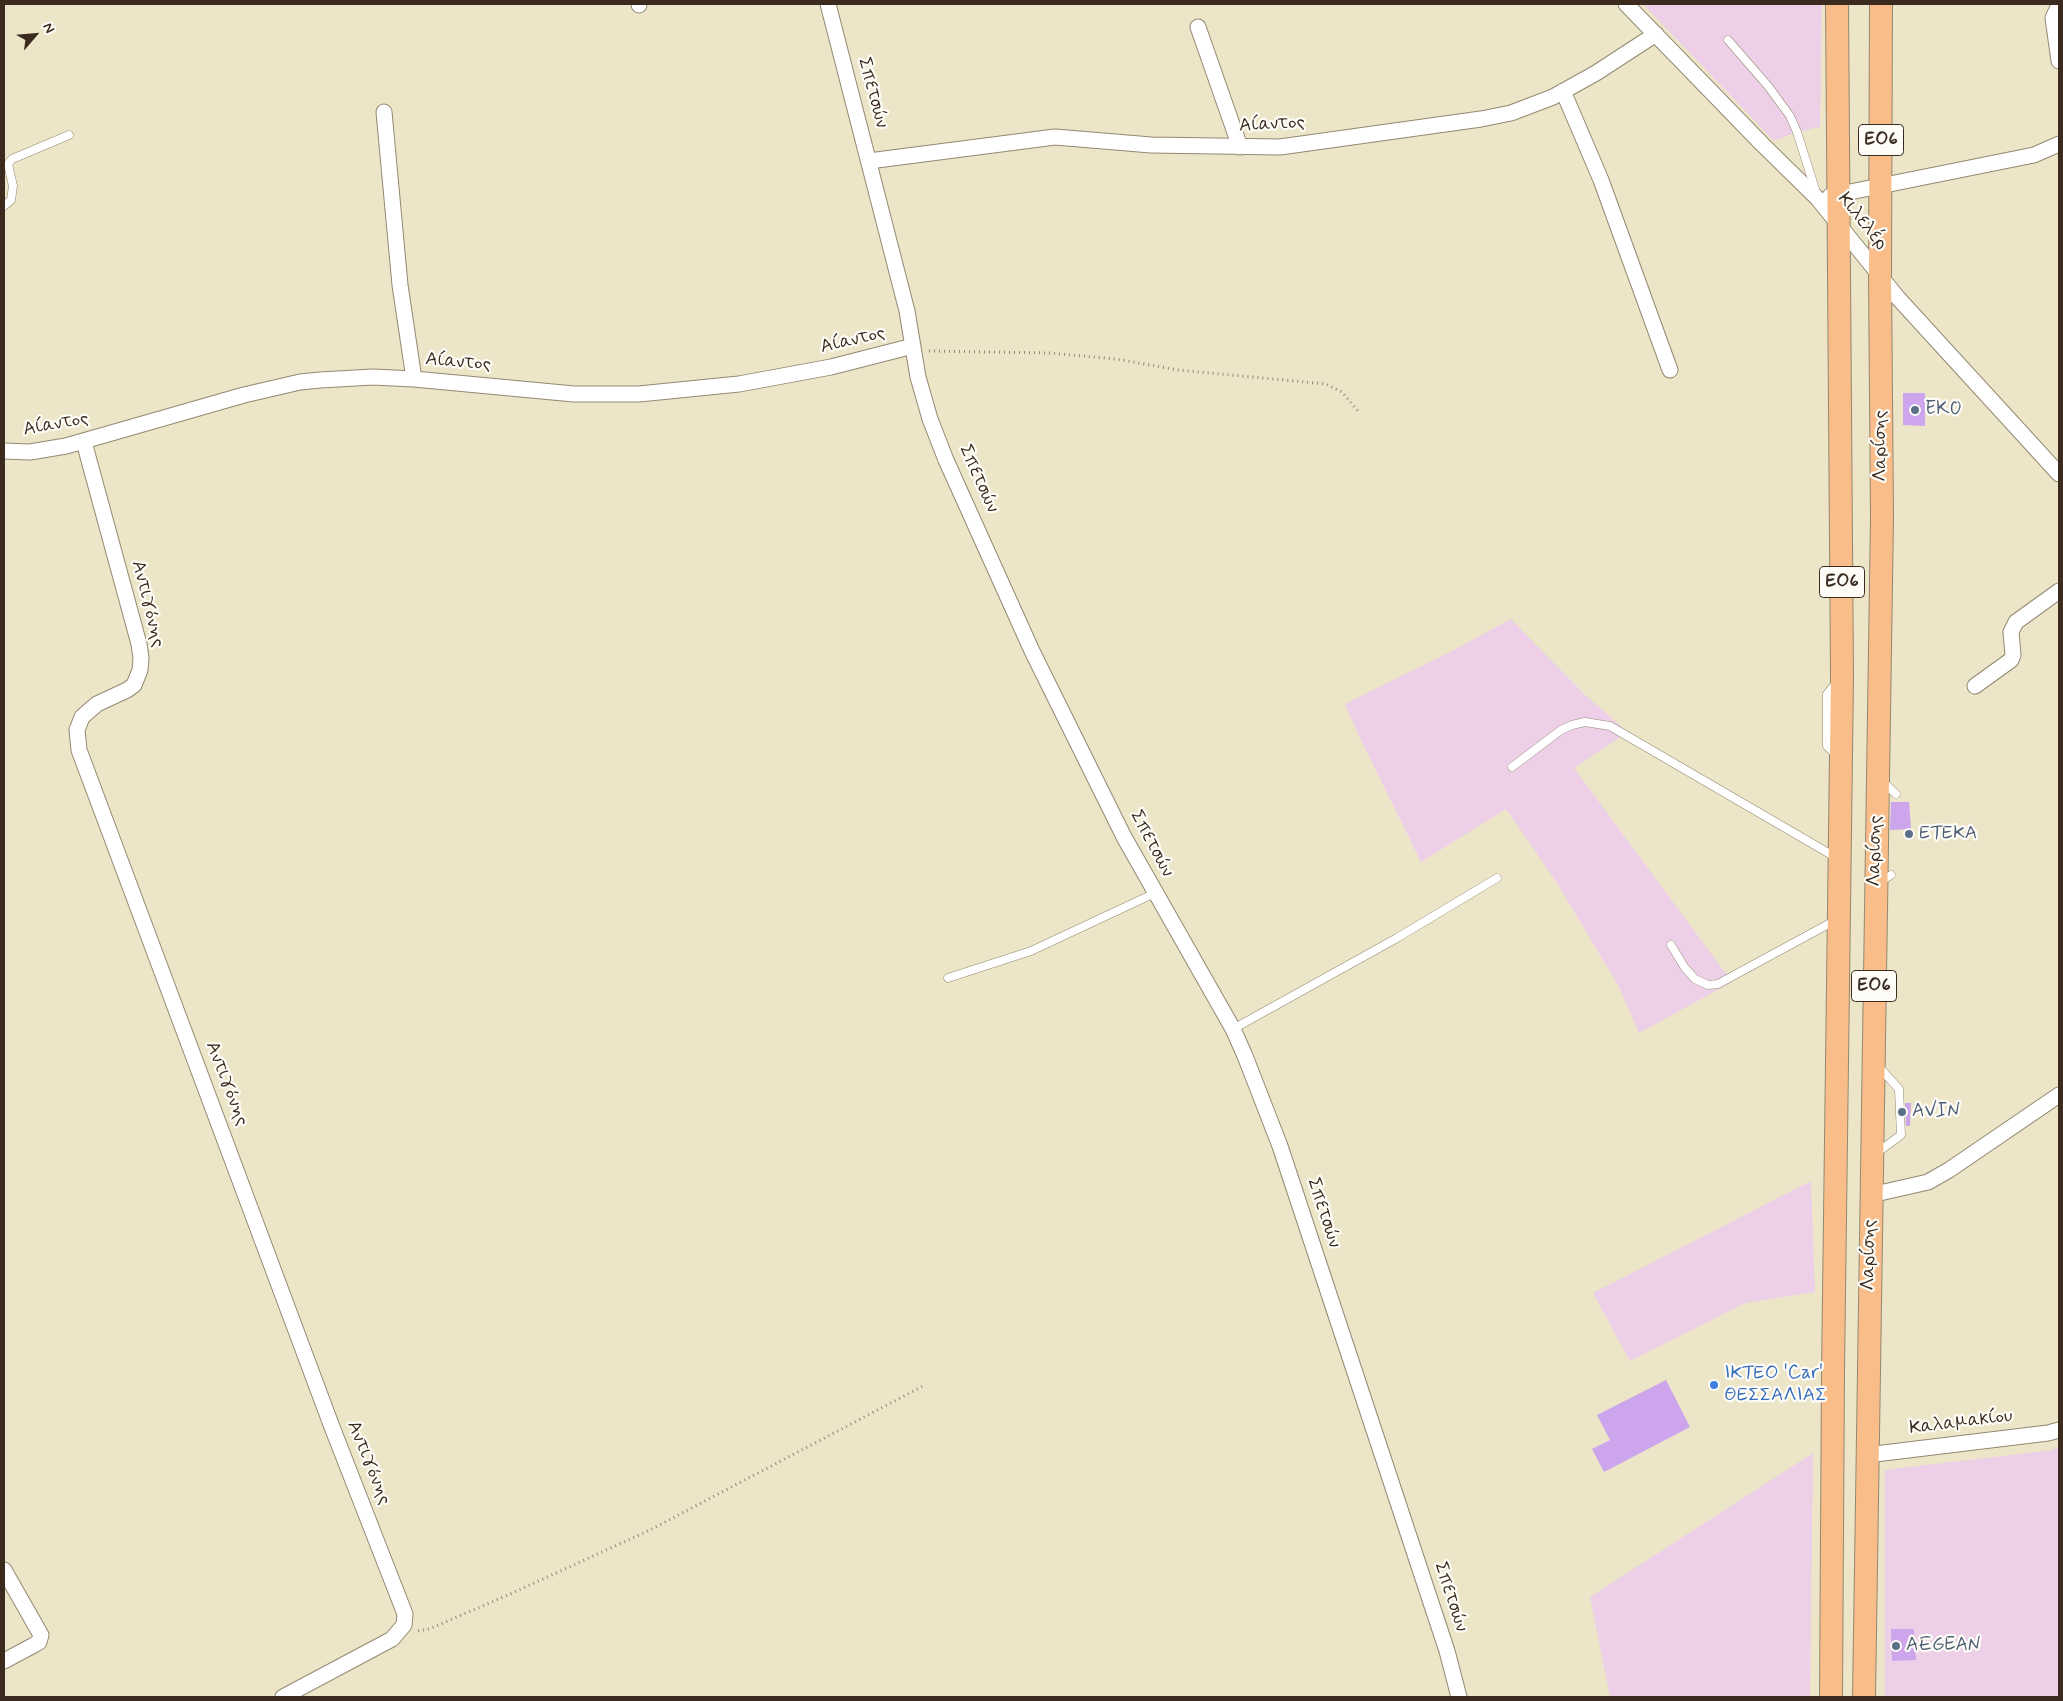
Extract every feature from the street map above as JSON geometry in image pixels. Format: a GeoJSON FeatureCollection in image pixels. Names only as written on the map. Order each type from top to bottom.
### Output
{"type":"FeatureCollection","features":[{"type":"Feature","properties":{"kind":"main road","name":"Λαρίσης"},"geometry":{"type":"LineString","coordinates":[[1831,1697],[1833,1371],[1842,677],[1840,226],[1828,196],[1837,4]]}},
{"type":"Feature","properties":{"kind":"main road","name":"Λαρίσης"},"geometry":{"type":"LineString","coordinates":[[1864,1697],[1873,1062],[1884,880],[1878,778],[1882,517],[1880,276],[1881,4]]}},
{"type":"Feature","properties":{"kind":"street","name":"Σπετσών"},"geometry":{"type":"LineString","coordinates":[[828,4],[907,311],[922,397],[946,460],[1032,651],[1124,838],[1232,1029],[1280,1146],[1447,1651],[1458,1697]]}},
{"type":"Feature","properties":{"kind":"street","name":"Κιλελέρ"},"geometry":{"type":"LineString","coordinates":[[1626,4],[1762,144],[1828,196]]}},
{"type":"Feature","properties":{"kind":"street"},"geometry":{"type":"LineString","coordinates":[[2059,5],[2053,18],[2059,61]]}},
{"type":"Feature","properties":{"kind":"street"},"geometry":{"type":"LineString","coordinates":[[1198,27],[1240,147]]}},
{"type":"Feature","properties":{"kind":"street","name":"Αίαντος"},"geometry":{"type":"LineString","coordinates":[[869,161],[1055,137],[1151,145],[1280,147],[1481,119],[1511,113],[1539,103],[1596,73],[1656,34]]}},
{"type":"Feature","properties":{"kind":"street"},"geometry":{"type":"LineString","coordinates":[[1563,91],[1601,180],[1670,370]]}},
{"type":"Feature","properties":{"kind":"street"},"geometry":{"type":"LineString","coordinates":[[384,112],[400,285],[414,379]]}},
{"type":"Feature","properties":{"kind":"street"},"geometry":{"type":"LineString","coordinates":[[1828,196],[2034,155],[2059,144]]}},
{"type":"Feature","properties":{"kind":"street","name":"Κιλελέρ"},"geometry":{"type":"LineString","coordinates":[[1840,226],[1898,298],[2059,474]]}},
{"type":"Feature","properties":{"kind":"street","name":"Αίαντος"},"geometry":{"type":"LineString","coordinates":[[4,451],[30,452],[84,442],[244,395],[300,382],[363,378],[414,379],[574,394],[640,394],[739,384],[913,349]]}},
{"type":"Feature","properties":{"kind":"street","name":"Αντιγόνης"},"geometry":{"type":"LineString","coordinates":[[84,442],[139,644],[141,658],[140,670],[134,685],[128,690],[97,704],[82,717],[77,730],[80,750],[332,1427],[402,1605],[406,1619],[402,1628]]}},
{"type":"Feature","properties":{"kind":"street"},"geometry":{"type":"LineString","coordinates":[[1975,686],[2011,660],[2013,654],[2011,632],[2016,622],[2059,591]]}},
{"type":"Feature","properties":{"kind":"street"},"geometry":{"type":"LineString","coordinates":[[1871,1195],[1928,1182],[1949,1170],[2059,1095]]}},
{"type":"Feature","properties":{"kind":"street","name":"Καλαμακίου"},"geometry":{"type":"LineString","coordinates":[[1867,1455],[2048,1433],[2059,1430]]}},
{"type":"Feature","properties":{"kind":"street"},"geometry":{"type":"LineString","coordinates":[[4,1570],[41,1635],[39,1642],[4,1661]]}},
{"type":"Feature","properties":{"kind":"street"},"geometry":{"type":"LineString","coordinates":[[283,1697],[392,1639],[402,1628]]}},
{"type":"Feature","properties":{"kind":"lane"},"geometry":{"type":"LineString","coordinates":[[1728,40],[1768,86],[1790,116],[1828,196]]}},
{"type":"Feature","properties":{"kind":"lane"},"geometry":{"type":"LineString","coordinates":[[4,206],[11,200],[13,186],[8,164],[12,159],[69,135]]}},
{"type":"Feature","properties":{"kind":"lane"},"geometry":{"type":"LineString","coordinates":[[1512,767],[1561,730],[1572,725],[1585,722],[1610,726],[1841,860]]}},
{"type":"Feature","properties":{"kind":"lane"},"geometry":{"type":"LineString","coordinates":[[1878,778],[1896,794]]}},
{"type":"Feature","properties":{"kind":"lane"},"geometry":{"type":"LineString","coordinates":[[1232,1029],[1397,938],[1497,878]]}},
{"type":"Feature","properties":{"kind":"lane"},"geometry":{"type":"LineString","coordinates":[[948,978],[1031,951],[1155,893]]}},
{"type":"Feature","properties":{"kind":"lane"},"geometry":{"type":"LineString","coordinates":[[1670,945],[1685,968],[1695,979],[1708,984],[1718,984],[1840,918]]}},
{"type":"Feature","properties":{"kind":"path"},"geometry":{"type":"LineString","coordinates":[[913,349],[1058,354],[1116,359],[1178,370],[1326,384],[1342,392],[1358,411]]}},
{"type":"Feature","properties":{"kind":"path"},"geometry":{"type":"LineString","coordinates":[[402,1628],[416,1631],[429,1629],[586,1560],[650,1530],[923,1386]]}},
{"type":"Feature","properties":{"kind":"shaded area"},"geometry":{"type":"Polygon","coordinates":[[[1643,4],[1822,4],[1820,127],[1797,132],[1774,141],[1643,4]]]}},
{"type":"Feature","properties":{"kind":"shaded area"},"geometry":{"type":"Polygon","coordinates":[[[1511,619],[1584,694],[1628,732],[1574,768],[1732,982],[1639,1033],[1619,987],[1557,883],[1506,809],[1421,862],[1345,704],[1452,651],[1511,619]]]}},
{"type":"Feature","properties":{"kind":"shaded area"},"geometry":{"type":"Polygon","coordinates":[[[1811,1181],[1815,1292],[1745,1303],[1630,1361],[1593,1293],[1811,1181]]]}},
{"type":"Feature","properties":{"kind":"shaded area"},"geometry":{"type":"Polygon","coordinates":[[[2059,1446],[2059,1697],[1885,1697],[1885,1470],[2052,1450],[2059,1446]]]}},
{"type":"Feature","properties":{"kind":"shaded area"},"geometry":{"type":"Polygon","coordinates":[[[1813,1453],[1810,1697],[1610,1697],[1590,1597],[1813,1453]]]}},
{"type":"Feature","properties":{"kind":"building"},"geometry":{"type":"Polygon","coordinates":[[[1903,393],[1925,393],[1925,426],[1903,425],[1903,393]]]}},
{"type":"Feature","properties":{"kind":"building"},"geometry":{"type":"Polygon","coordinates":[[[1891,802],[1909,802],[1911,829],[1890,830],[1891,802]]]}},
{"type":"Feature","properties":{"kind":"building"},"geometry":{"type":"Polygon","coordinates":[[[1905,1103],[1911,1103],[1910,1126],[1906,1126],[1905,1103]]]}},
{"type":"Feature","properties":{"kind":"building"},"geometry":{"type":"Polygon","coordinates":[[[1666,1380],[1690,1427],[1604,1472],[1592,1449],[1610,1440],[1597,1415],[1666,1380]]]}},
{"type":"Feature","properties":{"kind":"building"},"geometry":{"type":"Polygon","coordinates":[[[1891,1629],[1914,1629],[1916,1660],[1892,1661],[1891,1629]]]}},
{"type":"Feature","properties":{"kind":"place","name":"EKO"},"geometry":{"type":"Point","coordinates":[1915,410]}},
{"type":"Feature","properties":{"kind":"place","name":"ΕΤΕΚΑ"},"geometry":{"type":"Point","coordinates":[1909,834]}},
{"type":"Feature","properties":{"kind":"place","name":"AVIN"},"geometry":{"type":"Point","coordinates":[1902,1112]}},
{"type":"Feature","properties":{"kind":"place","name":"ΙΚΤΕΟ 'Car' ΘΕΣΣΑΛΙΑΣ"},"geometry":{"type":"Point","coordinates":[1714,1385]}},
{"type":"Feature","properties":{"kind":"place","name":"AEGEAN"},"geometry":{"type":"Point","coordinates":[1896,1646]}}]}
